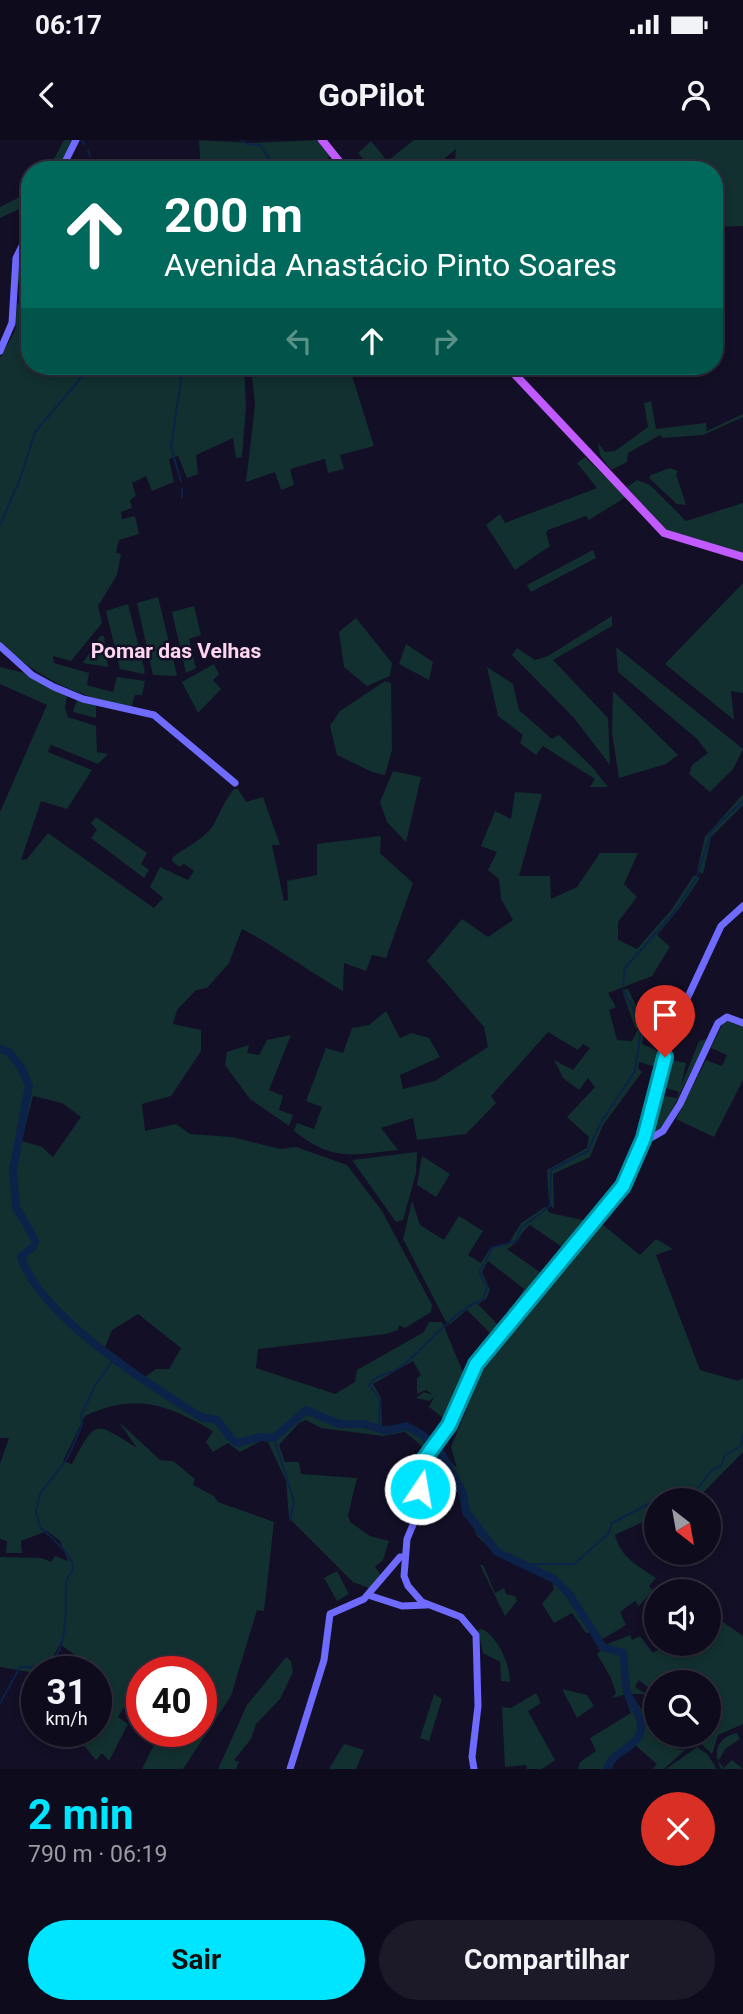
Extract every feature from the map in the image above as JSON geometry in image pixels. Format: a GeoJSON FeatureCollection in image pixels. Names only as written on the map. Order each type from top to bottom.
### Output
{"type":"FeatureCollection","features":[{"type":"Feature","properties":{"kind":"main road"},"geometry":{"type":"LineString","coordinates":[[322,140],[339,161]]}},
{"type":"Feature","properties":{"kind":"main road"},"geometry":{"type":"LineString","coordinates":[[515,375],[664,533],[743,557]]}},
{"type":"Feature","properties":{"kind":"street"},"geometry":{"type":"LineString","coordinates":[[66,161],[76,140]]}},
{"type":"Feature","properties":{"kind":"street"},"geometry":{"type":"LineString","coordinates":[[0,351],[12,323],[17,253],[21,246]]}},
{"type":"Feature","properties":{"kind":"street"},"geometry":{"type":"LineString","coordinates":[[0,646],[33,675],[54,687],[83,699],[154,715],[235,783]]}},
{"type":"Feature","properties":{"kind":"street"},"geometry":{"type":"LineString","coordinates":[[428,1605],[408,1586],[404,1576],[407,1539],[420,1497],[419,1470],[452,1420],[471,1374],[548,1274],[620,1191],[647,1136],[672,1031],[721,926],[743,906]]}},
{"type":"Feature","properties":{"kind":"street"},"geometry":{"type":"LineString","coordinates":[[647,1136],[663,1131],[680,1104],[718,1023],[729,1017],[743,1023]]}},
{"type":"Feature","properties":{"kind":"street"},"geometry":{"type":"LineString","coordinates":[[290,1769],[324,1660],[328,1619],[334,1610],[355,1604],[368,1595],[404,1554]]}},
{"type":"Feature","properties":{"kind":"street"},"geometry":{"type":"LineString","coordinates":[[368,1595],[402,1606],[428,1605],[461,1617],[476,1635],[478,1706],[472,1757],[474,1769]]}},
{"type":"Feature","properties":{"kind":"green space"},"geometry":{"type":"Polygon","coordinates":[[[64,140],[73,140],[62,161],[53,161],[64,140]]]}},
{"type":"Feature","properties":{"kind":"green space"},"geometry":{"type":"Polygon","coordinates":[[[199,140],[251,143],[320,140],[332,155],[324,161],[200,161],[199,140]]]}},
{"type":"Feature","properties":{"kind":"green space"},"geometry":{"type":"Polygon","coordinates":[[[414,140],[743,140],[743,226],[723,227],[723,161],[455,161],[456,149],[442,161],[387,161],[414,140]]]}},
{"type":"Feature","properties":{"kind":"green space"},"geometry":{"type":"Polygon","coordinates":[[[371,141],[385,158],[381,161],[365,161],[358,153],[371,141]]]}},
{"type":"Feature","properties":{"kind":"green space"},"geometry":{"type":"Polygon","coordinates":[[[21,196],[21,208],[0,218],[0,207],[21,196]]]}},
{"type":"Feature","properties":{"kind":"green space"},"geometry":{"type":"Polygon","coordinates":[[[21,260],[21,284],[18,282],[21,260]]]}},
{"type":"Feature","properties":{"kind":"green space"},"geometry":{"type":"Polygon","coordinates":[[[21,301],[21,375],[244,375],[246,407],[242,457],[236,458],[233,438],[196,455],[198,474],[187,478],[178,456],[169,459],[174,482],[152,491],[146,476],[132,483],[136,496],[130,500],[132,508],[121,512],[122,519],[135,516],[139,534],[119,540],[116,553],[121,554],[117,575],[98,606],[102,623],[71,661],[53,656],[54,663],[89,673],[87,685],[90,686],[113,692],[117,677],[145,681],[142,695],[135,695],[131,708],[61,685],[31,668],[0,643],[0,358],[15,331],[17,304],[21,301]]]}},
{"type":"Feature","properties":{"kind":"green space"},"geometry":{"type":"Polygon","coordinates":[[[252,375],[352,375],[374,446],[340,455],[344,469],[328,473],[325,459],[290,469],[294,485],[281,490],[275,472],[246,482],[255,405],[252,375]]]}},
{"type":"Feature","properties":{"kind":"green space"},"geometry":{"type":"Polygon","coordinates":[[[651,401],[656,429],[706,423],[707,431],[743,414],[743,417],[703,435],[662,438],[660,435],[628,453],[627,462],[611,470],[600,455],[598,443],[605,452],[615,451],[648,427],[644,403],[651,401]]]}},
{"type":"Feature","properties":{"kind":"green space"},"geometry":{"type":"Polygon","coordinates":[[[585,457],[626,497],[589,520],[586,516],[548,530],[546,533],[550,546],[515,570],[486,525],[500,514],[505,523],[597,488],[577,463],[585,457]]]}},
{"type":"Feature","properties":{"kind":"green space"},"geometry":{"type":"Polygon","coordinates":[[[670,468],[678,471],[676,474],[686,505],[677,504],[649,478],[670,468]]]}},
{"type":"Feature","properties":{"kind":"green space"},"geometry":{"type":"Polygon","coordinates":[[[637,480],[650,485],[686,521],[743,503],[743,554],[667,531],[627,487],[637,480]]]}},
{"type":"Feature","properties":{"kind":"green space"},"geometry":{"type":"Polygon","coordinates":[[[593,550],[596,558],[531,592],[527,585],[593,550]]]}},
{"type":"Feature","properties":{"kind":"green space"},"geometry":{"type":"Polygon","coordinates":[[[743,583],[743,693],[731,691],[734,720],[665,664],[743,583]]]}},
{"type":"Feature","properties":{"kind":"green space"},"geometry":{"type":"Polygon","coordinates":[[[158,597],[176,676],[153,675],[137,603],[158,597]]]}},
{"type":"Feature","properties":{"kind":"green space"},"geometry":{"type":"Polygon","coordinates":[[[128,604],[144,674],[120,669],[106,611],[128,604]]]}},
{"type":"Feature","properties":{"kind":"green space"},"geometry":{"type":"Polygon","coordinates":[[[194,606],[201,635],[189,639],[196,668],[186,673],[172,612],[194,606]]]}},
{"type":"Feature","properties":{"kind":"green space"},"geometry":{"type":"Polygon","coordinates":[[[612,616],[612,626],[553,660],[608,718],[610,765],[574,718],[512,655],[517,648],[535,660],[548,656],[612,616]]]}},
{"type":"Feature","properties":{"kind":"green space"},"geometry":{"type":"Polygon","coordinates":[[[356,618],[392,663],[390,676],[367,686],[344,667],[339,632],[356,618]]]}},
{"type":"Feature","properties":{"kind":"green space"},"geometry":{"type":"Polygon","coordinates":[[[100,636],[104,636],[108,667],[83,663],[100,636]]]}},
{"type":"Feature","properties":{"kind":"green space"},"geometry":{"type":"Polygon","coordinates":[[[406,644],[433,662],[429,680],[399,664],[406,644]]]}},
{"type":"Feature","properties":{"kind":"green space"},"geometry":{"type":"Polygon","coordinates":[[[616,647],[743,749],[733,769],[710,792],[689,774],[692,765],[708,753],[697,739],[618,672],[616,647]]]}},
{"type":"Feature","properties":{"kind":"green space"},"geometry":{"type":"Polygon","coordinates":[[[214,664],[219,674],[213,680],[221,689],[198,713],[182,682],[214,664]]]}},
{"type":"Feature","properties":{"kind":"green space"},"geometry":{"type":"Polygon","coordinates":[[[0,667],[25,673],[67,696],[65,708],[68,717],[96,726],[97,752],[108,754],[98,764],[51,745],[48,752],[92,770],[67,809],[41,801],[21,860],[27,859],[48,833],[154,908],[163,898],[150,887],[160,867],[188,880],[194,871],[184,864],[179,867],[172,861],[173,857],[210,829],[231,793],[238,789],[246,802],[263,797],[280,845],[272,845],[284,901],[288,900],[287,881],[317,875],[317,844],[381,836],[380,853],[413,883],[386,958],[372,955],[366,971],[344,963],[343,991],[242,929],[229,963],[207,988],[196,990],[177,1010],[173,1024],[201,1030],[201,1051],[171,1096],[142,1104],[145,1131],[176,1124],[190,1134],[232,1137],[280,1149],[296,1147],[347,1165],[382,1211],[432,1305],[431,1312],[405,1328],[399,1325],[398,1330],[386,1334],[258,1349],[256,1368],[335,1394],[355,1382],[357,1370],[424,1332],[429,1322],[442,1322],[465,1377],[446,1420],[429,1407],[434,1397],[429,1401],[416,1398],[424,1392],[433,1395],[426,1390],[417,1394],[417,1378],[421,1375],[413,1361],[373,1384],[381,1398],[382,1427],[403,1424],[436,1439],[428,1451],[405,1432],[383,1436],[321,1428],[306,1420],[299,1423],[279,1445],[285,1462],[299,1462],[301,1474],[357,1478],[348,1515],[350,1522],[370,1536],[389,1541],[383,1560],[375,1567],[381,1575],[369,1588],[353,1582],[289,1518],[286,1481],[268,1442],[261,1441],[240,1452],[228,1443],[213,1452],[206,1442],[213,1431],[181,1414],[151,1405],[120,1405],[85,1416],[63,1461],[72,1464],[86,1439],[97,1429],[104,1429],[137,1448],[118,1421],[160,1460],[173,1461],[195,1479],[193,1485],[214,1496],[218,1502],[274,1522],[264,1611],[257,1610],[231,1696],[217,1717],[217,1656],[126,1656],[126,1704],[118,1717],[126,1723],[126,1728],[109,1761],[102,1753],[96,1760],[85,1747],[112,1747],[112,1656],[76,1656],[60,1644],[54,1656],[21,1656],[21,1671],[0,1667],[0,1557],[42,1558],[51,1562],[55,1556],[68,1561],[60,1541],[47,1531],[21,1541],[22,1553],[6,1553],[7,1541],[0,1539],[0,1464],[9,1438],[0,1438],[0,812],[47,705],[0,684],[0,667]],[[33,1096],[22,1141],[42,1147],[53,1157],[81,1117],[62,1103],[33,1096]],[[138,1314],[112,1330],[105,1347],[145,1377],[156,1369],[169,1369],[181,1348],[138,1314]]]}},
{"type":"Feature","properties":{"kind":"green space"},"geometry":{"type":"Polygon","coordinates":[[[487,667],[513,684],[519,710],[552,739],[559,735],[608,787],[590,787],[595,779],[543,746],[536,755],[520,743],[523,735],[498,716],[487,667]]]}},
{"type":"Feature","properties":{"kind":"green space"},"geometry":{"type":"Polygon","coordinates":[[[385,681],[391,683],[392,750],[385,775],[372,772],[337,755],[330,726],[340,711],[385,681]]]}},
{"type":"Feature","properties":{"kind":"green space"},"geometry":{"type":"Polygon","coordinates":[[[613,691],[678,755],[666,764],[619,778],[612,733],[613,691]]]}},
{"type":"Feature","properties":{"kind":"green space"},"geometry":{"type":"Polygon","coordinates":[[[77,700],[96,706],[96,718],[73,712],[77,700]]]}},
{"type":"Feature","properties":{"kind":"green space"},"geometry":{"type":"Polygon","coordinates":[[[393,771],[421,777],[406,842],[387,822],[380,802],[393,771]]]}},
{"type":"Feature","properties":{"kind":"green space"},"geometry":{"type":"Polygon","coordinates":[[[515,792],[542,794],[519,876],[550,876],[551,899],[577,887],[600,853],[638,853],[624,884],[637,897],[618,922],[618,940],[637,949],[672,909],[694,875],[700,878],[657,935],[670,947],[652,976],[608,993],[616,1007],[609,1010],[617,1040],[632,1041],[638,1029],[635,1028],[622,990],[628,989],[645,1025],[642,1044],[663,1053],[659,1068],[639,1062],[638,1068],[642,1072],[603,1125],[590,1157],[553,1174],[554,1209],[549,1203],[547,1170],[587,1148],[589,1137],[567,1117],[595,1087],[588,1078],[579,1090],[563,1078],[554,1060],[573,1070],[590,1048],[583,1044],[578,1050],[548,1032],[491,1096],[496,1103],[466,1134],[417,1140],[413,1118],[381,1128],[398,1150],[343,1154],[321,1148],[294,1131],[297,1123],[314,1129],[322,1107],[306,1101],[326,1048],[343,1053],[352,1028],[369,1025],[386,1011],[400,1038],[411,1033],[429,1038],[440,1057],[400,1075],[403,1089],[435,1081],[488,1047],[484,1027],[427,961],[462,919],[488,937],[513,920],[501,899],[499,879],[488,870],[497,852],[481,846],[495,811],[511,819],[515,792]]]}},
{"type":"Feature","properties":{"kind":"green space"},"geometry":{"type":"Polygon","coordinates":[[[743,794],[743,805],[711,837],[703,874],[697,871],[705,837],[743,794]]]}},
{"type":"Feature","properties":{"kind":"green space"},"geometry":{"type":"Polygon","coordinates":[[[96,817],[147,853],[141,864],[149,870],[144,878],[91,838],[97,830],[91,823],[96,817]]]}},
{"type":"Feature","properties":{"kind":"green space"},"geometry":{"type":"Polygon","coordinates":[[[728,1021],[743,1027],[743,1080],[714,1137],[676,1119],[706,1060],[722,1066],[727,1055],[711,1048],[723,1023],[728,1021]]]}},
{"type":"Feature","properties":{"kind":"green space"},"geometry":{"type":"Polygon","coordinates":[[[291,1035],[269,1090],[283,1096],[279,1110],[293,1115],[289,1126],[250,1099],[225,1065],[227,1052],[249,1045],[247,1053],[259,1055],[267,1040],[291,1035]]]}},
{"type":"Feature","properties":{"kind":"green space"},"geometry":{"type":"Polygon","coordinates":[[[707,1039],[663,1128],[654,1131],[650,1125],[658,1095],[677,1098],[679,1092],[665,1088],[672,1060],[686,1063],[681,1086],[699,1041],[707,1039]]]}},
{"type":"Feature","properties":{"kind":"green space"},"geometry":{"type":"Polygon","coordinates":[[[417,1152],[416,1173],[403,1220],[396,1222],[352,1160],[417,1152]]]}},
{"type":"Feature","properties":{"kind":"green space"},"geometry":{"type":"Polygon","coordinates":[[[422,1156],[450,1174],[436,1197],[417,1185],[422,1156]]]}},
{"type":"Feature","properties":{"kind":"green space"},"geometry":{"type":"Polygon","coordinates":[[[412,1201],[420,1225],[444,1240],[459,1216],[483,1231],[468,1255],[481,1263],[491,1247],[509,1243],[521,1223],[545,1207],[550,1213],[583,1220],[586,1224],[565,1249],[530,1225],[507,1249],[544,1275],[518,1307],[514,1305],[524,1289],[488,1261],[482,1272],[490,1290],[486,1299],[478,1304],[500,1327],[494,1337],[467,1310],[449,1325],[445,1320],[403,1239],[412,1201]]]}},
{"type":"Feature","properties":{"kind":"green space"},"geometry":{"type":"Polygon","coordinates":[[[598,1221],[640,1255],[656,1239],[673,1249],[656,1255],[700,1370],[738,1381],[743,1378],[743,1452],[708,1488],[644,1488],[644,1522],[615,1535],[621,1550],[636,1565],[656,1578],[644,1579],[644,1600],[639,1606],[635,1601],[620,1612],[626,1625],[601,1640],[605,1645],[630,1635],[632,1640],[640,1636],[644,1641],[644,1656],[721,1656],[721,1620],[743,1636],[743,1724],[721,1734],[721,1670],[644,1670],[644,1684],[639,1680],[635,1687],[644,1694],[631,1694],[643,1711],[644,1747],[686,1749],[664,1769],[652,1769],[657,1764],[635,1745],[614,1762],[612,1769],[578,1769],[580,1762],[596,1751],[590,1738],[631,1713],[624,1695],[612,1698],[616,1693],[597,1654],[600,1651],[590,1632],[586,1633],[572,1613],[554,1623],[542,1604],[554,1589],[552,1582],[498,1556],[477,1536],[455,1482],[431,1455],[437,1448],[457,1468],[451,1447],[486,1362],[520,1314],[598,1221]]]}},
{"type":"Feature","properties":{"kind":"green space"},"geometry":{"type":"Polygon","coordinates":[[[480,1565],[483,1565],[495,1593],[504,1588],[506,1594],[515,1596],[517,1601],[505,1616],[480,1565]]]}},
{"type":"Feature","properties":{"kind":"green space"},"geometry":{"type":"Polygon","coordinates":[[[337,1571],[349,1594],[337,1601],[324,1578],[337,1571]]]}},
{"type":"Feature","properties":{"kind":"green space"},"geometry":{"type":"Polygon","coordinates":[[[482,1629],[493,1638],[502,1652],[510,1682],[501,1681],[500,1662],[483,1653],[478,1630],[482,1629]]]}},
{"type":"Feature","properties":{"kind":"green space"},"geometry":{"type":"Polygon","coordinates":[[[286,1657],[291,1661],[293,1672],[280,1699],[256,1724],[251,1739],[234,1760],[239,1762],[236,1769],[218,1769],[247,1705],[286,1657]]]}},
{"type":"Feature","properties":{"kind":"green space"},"geometry":{"type":"Polygon","coordinates":[[[562,1689],[587,1695],[594,1706],[577,1718],[562,1689]]]}},
{"type":"Feature","properties":{"kind":"green space"},"geometry":{"type":"Polygon","coordinates":[[[536,1693],[541,1703],[528,1711],[555,1760],[542,1769],[527,1769],[526,1765],[505,1767],[502,1707],[511,1708],[536,1693]]]}},
{"type":"Feature","properties":{"kind":"green space"},"geometry":{"type":"Polygon","coordinates":[[[434,1694],[442,1699],[429,1741],[420,1738],[434,1694]]]}},
{"type":"Feature","properties":{"kind":"green space"},"geometry":{"type":"Polygon","coordinates":[[[737,1733],[740,1739],[726,1748],[718,1761],[717,1751],[721,1747],[721,1741],[737,1733]]]}},
{"type":"Feature","properties":{"kind":"green space"},"geometry":{"type":"Polygon","coordinates":[[[344,1744],[364,1750],[356,1769],[329,1769],[344,1744]]]}},
{"type":"Feature","properties":{"kind":"green space"},"geometry":{"type":"Polygon","coordinates":[[[153,1747],[197,1747],[183,1769],[142,1769],[153,1747]]]}},
{"type":"Feature","properties":{"kind":"green space"},"geometry":{"type":"Polygon","coordinates":[[[697,1747],[707,1754],[717,1769],[666,1769],[697,1747]]]}},
{"type":"Feature","properties":{"kind":"green space"},"geometry":{"type":"Polygon","coordinates":[[[704,1747],[714,1747],[712,1754],[704,1747]]]}},
{"type":"Feature","properties":{"kind":"green space"},"geometry":{"type":"Polygon","coordinates":[[[732,1760],[743,1769],[721,1769],[718,1761],[724,1768],[732,1760]]]}},
{"type":"Feature","properties":{"kind":"waterway"},"geometry":{"type":"LineString","coordinates":[[82,140],[84,144]]}},
{"type":"Feature","properties":{"kind":"waterway"},"geometry":{"type":"LineString","coordinates":[[241,140],[247,144],[260,145],[271,161]]}},
{"type":"Feature","properties":{"kind":"waterway"},"geometry":{"type":"LineString","coordinates":[[88,150],[90,156]]}},
{"type":"Feature","properties":{"kind":"waterway"},"geometry":{"type":"LineString","coordinates":[[0,525],[20,479],[35,432],[83,375]]}},
{"type":"Feature","properties":{"kind":"waterway"},"geometry":{"type":"LineString","coordinates":[[178,375],[181,380],[171,447],[181,481]]}},
{"type":"Feature","properties":{"kind":"waterway"},"geometry":{"type":"LineString","coordinates":[[182,489],[182,497]]}},
{"type":"Feature","properties":{"kind":"waterway"},"geometry":{"type":"LineString","coordinates":[[623,984],[625,968],[676,910],[696,879],[712,830],[743,801]]}},
{"type":"Feature","properties":{"kind":"waterway"},"geometry":{"type":"LineString","coordinates":[[486,1261],[492,1248],[516,1241],[521,1228],[550,1206],[551,1170],[588,1151],[600,1124],[635,1071],[642,1024],[623,990]]}},
{"type":"Feature","properties":{"kind":"waterway"},"geometry":{"type":"LineString","coordinates":[[0,1049],[9,1052],[22,1069],[29,1086],[13,1170],[16,1207],[35,1240],[34,1246],[21,1257],[32,1280],[50,1303],[99,1347],[153,1387],[201,1417],[217,1420],[230,1437]]}},
{"type":"Feature","properties":{"kind":"waterway"},"geometry":{"type":"LineString","coordinates":[[379,1431],[380,1400],[369,1385],[376,1378],[402,1366],[450,1321],[483,1299],[487,1288],[479,1272],[484,1264]]}},
{"type":"Feature","properties":{"kind":"waterway"},"geometry":{"type":"LineString","coordinates":[[0,1703],[20,1667],[40,1667],[51,1661],[62,1642],[66,1616],[66,1582],[73,1566],[62,1548],[40,1527],[36,1511],[40,1494],[67,1459],[82,1425],[81,1415],[96,1384],[114,1359]]}},
{"type":"Feature","properties":{"kind":"waterway"},"geometry":{"type":"LineString","coordinates":[[233,1440],[237,1443],[261,1437],[274,1438],[306,1410],[339,1424],[363,1424],[387,1431],[406,1426],[421,1434],[441,1453],[463,1493],[466,1512],[497,1552],[554,1579],[569,1594],[603,1647],[623,1653],[627,1692],[640,1719],[641,1730],[634,1742],[612,1760],[608,1769]]}},
{"type":"Feature","properties":{"kind":"waterway"},"geometry":{"type":"LineString","coordinates":[[698,1488],[712,1470],[721,1466],[725,1455],[741,1446],[743,1435]]}},
{"type":"Feature","properties":{"kind":"waterway"},"geometry":{"type":"LineString","coordinates":[[274,1438],[294,1501],[290,1520]]}},
{"type":"Feature","properties":{"kind":"waterway"},"geometry":{"type":"LineString","coordinates":[[521,1564],[574,1564],[608,1534],[612,1523],[644,1506]]}},
{"type":"Feature","properties":{"kind":"district","name":"Pomar das Velhas"},"geometry":{"type":"Point","coordinates":[176,651]}},
{"type":"Feature","properties":{"kind":"route"},"geometry":{"type":"LineString","coordinates":[[420,1489],[420,1465],[449,1425],[476,1364],[623,1186],[644,1138],[665,1057]]}}]}
